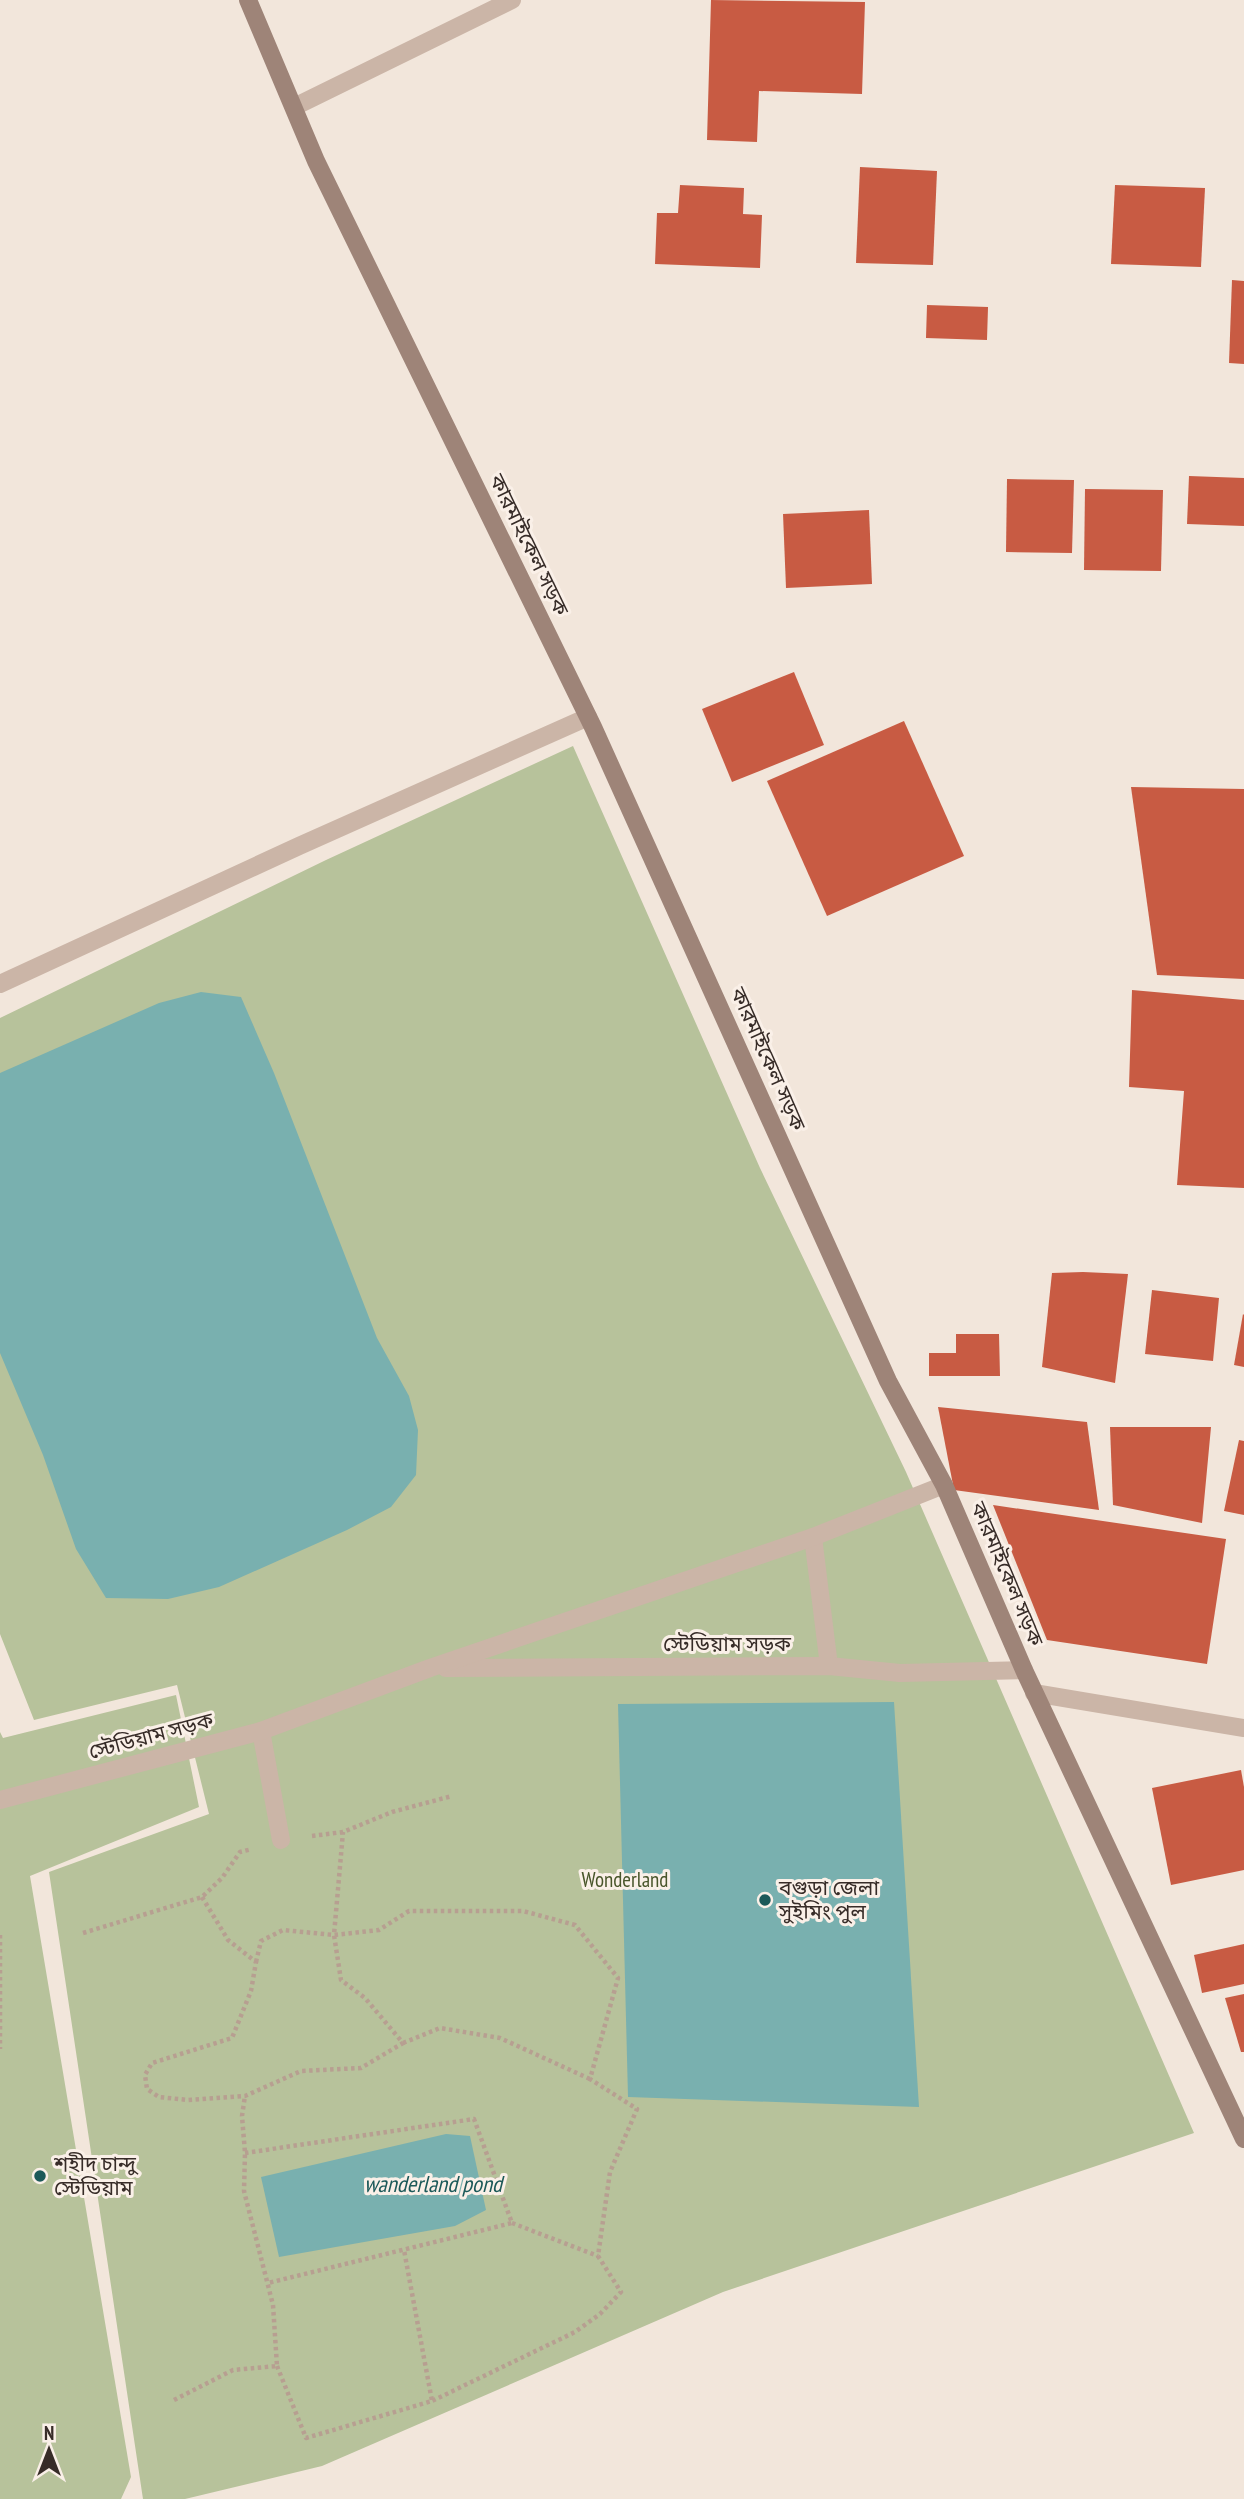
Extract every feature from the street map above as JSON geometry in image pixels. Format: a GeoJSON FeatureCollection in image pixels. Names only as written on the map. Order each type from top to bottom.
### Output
{"type":"FeatureCollection","features":[{"type":"Feature","properties":{"kind":"street","name":"কারমাইকেল সড়ক"},"geometry":{"type":"LineString","coordinates":[[248,0],[316,161],[588,717],[883,1368],[944,1485],[1034,1693],[1244,2139]]}},
{"type":"Feature","properties":{"kind":"street"},"geometry":{"type":"LineString","coordinates":[[294,107],[512,0]]}},
{"type":"Feature","properties":{"kind":"street"},"geometry":{"type":"LineString","coordinates":[[0,984],[588,717]]}},
{"type":"Feature","properties":{"kind":"street","name":"স্টেডিয়াম সড়ক"},"geometry":{"type":"LineString","coordinates":[[0,1800],[261,1731],[430,1668],[813,1537],[944,1485]]}},
{"type":"Feature","properties":{"kind":"street"},"geometry":{"type":"LineString","coordinates":[[813,1537],[829,1666]]}},
{"type":"Feature","properties":{"kind":"street","name":"স্টেডিয়াম সড়ক"},"geometry":{"type":"LineString","coordinates":[[430,1668],[829,1666],[900,1673],[1024,1670]]}},
{"type":"Feature","properties":{"kind":"street"},"geometry":{"type":"LineString","coordinates":[[1034,1693],[1244,1728]]}},
{"type":"Feature","properties":{"kind":"street"},"geometry":{"type":"LineString","coordinates":[[261,1731],[281,1840]]}},
{"type":"Feature","properties":{"kind":"path"},"geometry":{"type":"LineString","coordinates":[[343,1832],[334,1935],[341,1980],[365,1998],[403,2043]]}},
{"type":"Feature","properties":{"kind":"path"},"geometry":{"type":"LineString","coordinates":[[202,1896],[228,1940],[256,1962]]}},
{"type":"Feature","properties":{"kind":"path"},"geometry":{"type":"LineString","coordinates":[[590,2079],[618,1978],[575,1925],[523,1910],[409,1911],[379,1930],[334,1935],[283,1930],[261,1941],[251,1991],[232,2038],[152,2063],[145,2076],[147,2089],[159,2097],[188,2100],[245,2096],[301,2071],[361,2068],[403,2043],[440,2028],[500,2038],[590,2079],[637,2109],[610,2172],[598,2256]]}},
{"type":"Feature","properties":{"kind":"path"},"geometry":{"type":"LineString","coordinates":[[0,1935],[0,2049]]}},
{"type":"Feature","properties":{"kind":"path"},"geometry":{"type":"LineString","coordinates":[[245,2096],[242,2116],[244,2191],[273,2305],[277,2366],[306,2438],[432,2401],[575,2332],[600,2314],[621,2292],[598,2256],[512,2223],[268,2283]]}},
{"type":"Feature","properties":{"kind":"path"},"geometry":{"type":"LineString","coordinates":[[245,2153],[474,2119],[512,2223]]}},
{"type":"Feature","properties":{"kind":"path"},"geometry":{"type":"LineString","coordinates":[[404,2250],[432,2401]]}},
{"type":"Feature","properties":{"kind":"path"},"geometry":{"type":"LineString","coordinates":[[174,2400],[233,2370],[277,2366]]}},
{"type":"Feature","properties":{"kind":"green space","name":"Wonderland"},"geometry":{"type":"Polygon","coordinates":[[[573,746],[760,1168],[906,1472],[1194,2133],[723,2292],[322,2466],[185,2499],[143,2499],[49,1872],[209,1814],[177,1685],[34,1720],[0,1634],[0,1018],[326,860],[573,746]]]}},
{"type":"Feature","properties":{"kind":"green space","name":"শহীদ চান্দু স্টেডিয়াম"},"geometry":{"type":"Polygon","coordinates":[[[176,1695],[199,1807],[30,1876],[131,2477],[121,2499],[0,2499],[0,1732],[3,1738],[176,1695]]]}},
{"type":"Feature","properties":{"kind":"water"},"geometry":{"type":"Polygon","coordinates":[[[201,992],[241,997],[274,1073],[377,1338],[409,1396],[418,1430],[416,1475],[391,1507],[347,1530],[219,1587],[168,1599],[106,1598],[76,1549],[43,1455],[0,1353],[0,1073],[159,1003],[201,992]]]}},
{"type":"Feature","properties":{"kind":"water","name":"বগুড়া জেলা সুইমিং পুল"},"geometry":{"type":"Polygon","coordinates":[[[894,1702],[919,2107],[628,2097],[618,1704],[894,1702]]]}},
{"type":"Feature","properties":{"kind":"water","name":"wanderland pond"},"geometry":{"type":"Polygon","coordinates":[[[446,2134],[470,2136],[486,2210],[455,2226],[279,2257],[261,2177],[446,2134]]]}},
{"type":"Feature","properties":{"kind":"building"},"geometry":{"type":"Polygon","coordinates":[[[711,0],[865,2],[862,94],[759,91],[757,142],[707,140],[711,0]]]}},
{"type":"Feature","properties":{"kind":"building"},"geometry":{"type":"Polygon","coordinates":[[[860,167],[937,171],[933,265],[856,263],[860,167]]]}},
{"type":"Feature","properties":{"kind":"building"},"geometry":{"type":"Polygon","coordinates":[[[680,185],[744,188],[743,214],[762,215],[760,268],[655,264],[657,213],[678,213],[680,185]]]}},
{"type":"Feature","properties":{"kind":"building"},"geometry":{"type":"Polygon","coordinates":[[[1115,185],[1205,188],[1201,267],[1111,264],[1115,185]]]}},
{"type":"Feature","properties":{"kind":"building"},"geometry":{"type":"Polygon","coordinates":[[[1232,280],[1244,281],[1244,364],[1229,363],[1232,280]]]}},
{"type":"Feature","properties":{"kind":"building"},"geometry":{"type":"Polygon","coordinates":[[[927,305],[988,307],[987,340],[926,338],[927,305]]]}},
{"type":"Feature","properties":{"kind":"building"},"geometry":{"type":"Polygon","coordinates":[[[1189,476],[1244,478],[1244,526],[1187,524],[1189,476]]]}},
{"type":"Feature","properties":{"kind":"building"},"geometry":{"type":"Polygon","coordinates":[[[1007,479],[1074,480],[1072,553],[1006,552],[1007,479]]]}},
{"type":"Feature","properties":{"kind":"building"},"geometry":{"type":"Polygon","coordinates":[[[1085,489],[1163,490],[1161,571],[1084,570],[1085,489]]]}},
{"type":"Feature","properties":{"kind":"building"},"geometry":{"type":"Polygon","coordinates":[[[869,510],[872,584],[786,588],[783,514],[869,510]]]}},
{"type":"Feature","properties":{"kind":"building"},"geometry":{"type":"Polygon","coordinates":[[[794,672],[824,745],[732,782],[702,709],[794,672]]]}},
{"type":"Feature","properties":{"kind":"building"},"geometry":{"type":"Polygon","coordinates":[[[904,721],[964,856],[827,916],[767,781],[904,721]]]}},
{"type":"Feature","properties":{"kind":"building"},"geometry":{"type":"Polygon","coordinates":[[[1131,787],[1244,789],[1244,979],[1157,975],[1131,787]]]}},
{"type":"Feature","properties":{"kind":"building"},"geometry":{"type":"Polygon","coordinates":[[[1132,990],[1244,1000],[1244,1188],[1177,1185],[1184,1091],[1129,1087],[1132,990]]]}},
{"type":"Feature","properties":{"kind":"building"},"geometry":{"type":"Polygon","coordinates":[[[1052,1273],[1128,1274],[1115,1383],[1042,1367],[1052,1273]]]}},
{"type":"Feature","properties":{"kind":"building"},"geometry":{"type":"Polygon","coordinates":[[[1152,1290],[1219,1298],[1213,1361],[1145,1354],[1152,1290]]]}},
{"type":"Feature","properties":{"kind":"building"},"geometry":{"type":"Polygon","coordinates":[[[1244,1315],[1244,1367],[1234,1365],[1244,1315]]]}},
{"type":"Feature","properties":{"kind":"building"},"geometry":{"type":"Polygon","coordinates":[[[956,1334],[999,1334],[1000,1376],[929,1376],[929,1353],[956,1353],[956,1334]]]}},
{"type":"Feature","properties":{"kind":"building"},"geometry":{"type":"Polygon","coordinates":[[[938,1407],[1087,1422],[1099,1510],[954,1490],[938,1407]]]}},
{"type":"Feature","properties":{"kind":"building"},"geometry":{"type":"Polygon","coordinates":[[[1110,1427],[1211,1427],[1202,1523],[1113,1505],[1110,1427]]]}},
{"type":"Feature","properties":{"kind":"building"},"geometry":{"type":"Polygon","coordinates":[[[1239,1440],[1244,1441],[1244,1515],[1224,1511],[1239,1440]]]}},
{"type":"Feature","properties":{"kind":"building"},"geometry":{"type":"Polygon","coordinates":[[[993,1505],[1226,1539],[1207,1664],[1047,1640],[993,1505]]]}},
{"type":"Feature","properties":{"kind":"building"},"geometry":{"type":"Polygon","coordinates":[[[1241,1770],[1244,1787],[1244,1870],[1171,1885],[1152,1788],[1241,1770]]]}},
{"type":"Feature","properties":{"kind":"building"},"geometry":{"type":"Polygon","coordinates":[[[1244,1944],[1244,1984],[1202,1993],[1194,1955],[1244,1944]]]}},
{"type":"Feature","properties":{"kind":"building"},"geometry":{"type":"Polygon","coordinates":[[[1244,1994],[1244,2052],[1241,2052],[1225,1998],[1244,1994]]]}},
{"type":"Feature","properties":{"kind":"place","name":"বগুড়া জেলা সুইমিং পুল"},"geometry":{"type":"Point","coordinates":[765,1900]}},
{"type":"Feature","properties":{"kind":"place","name":"শহীদ চান্দু স্টেডিয়াম"},"geometry":{"type":"Point","coordinates":[40,2176]}}]}
